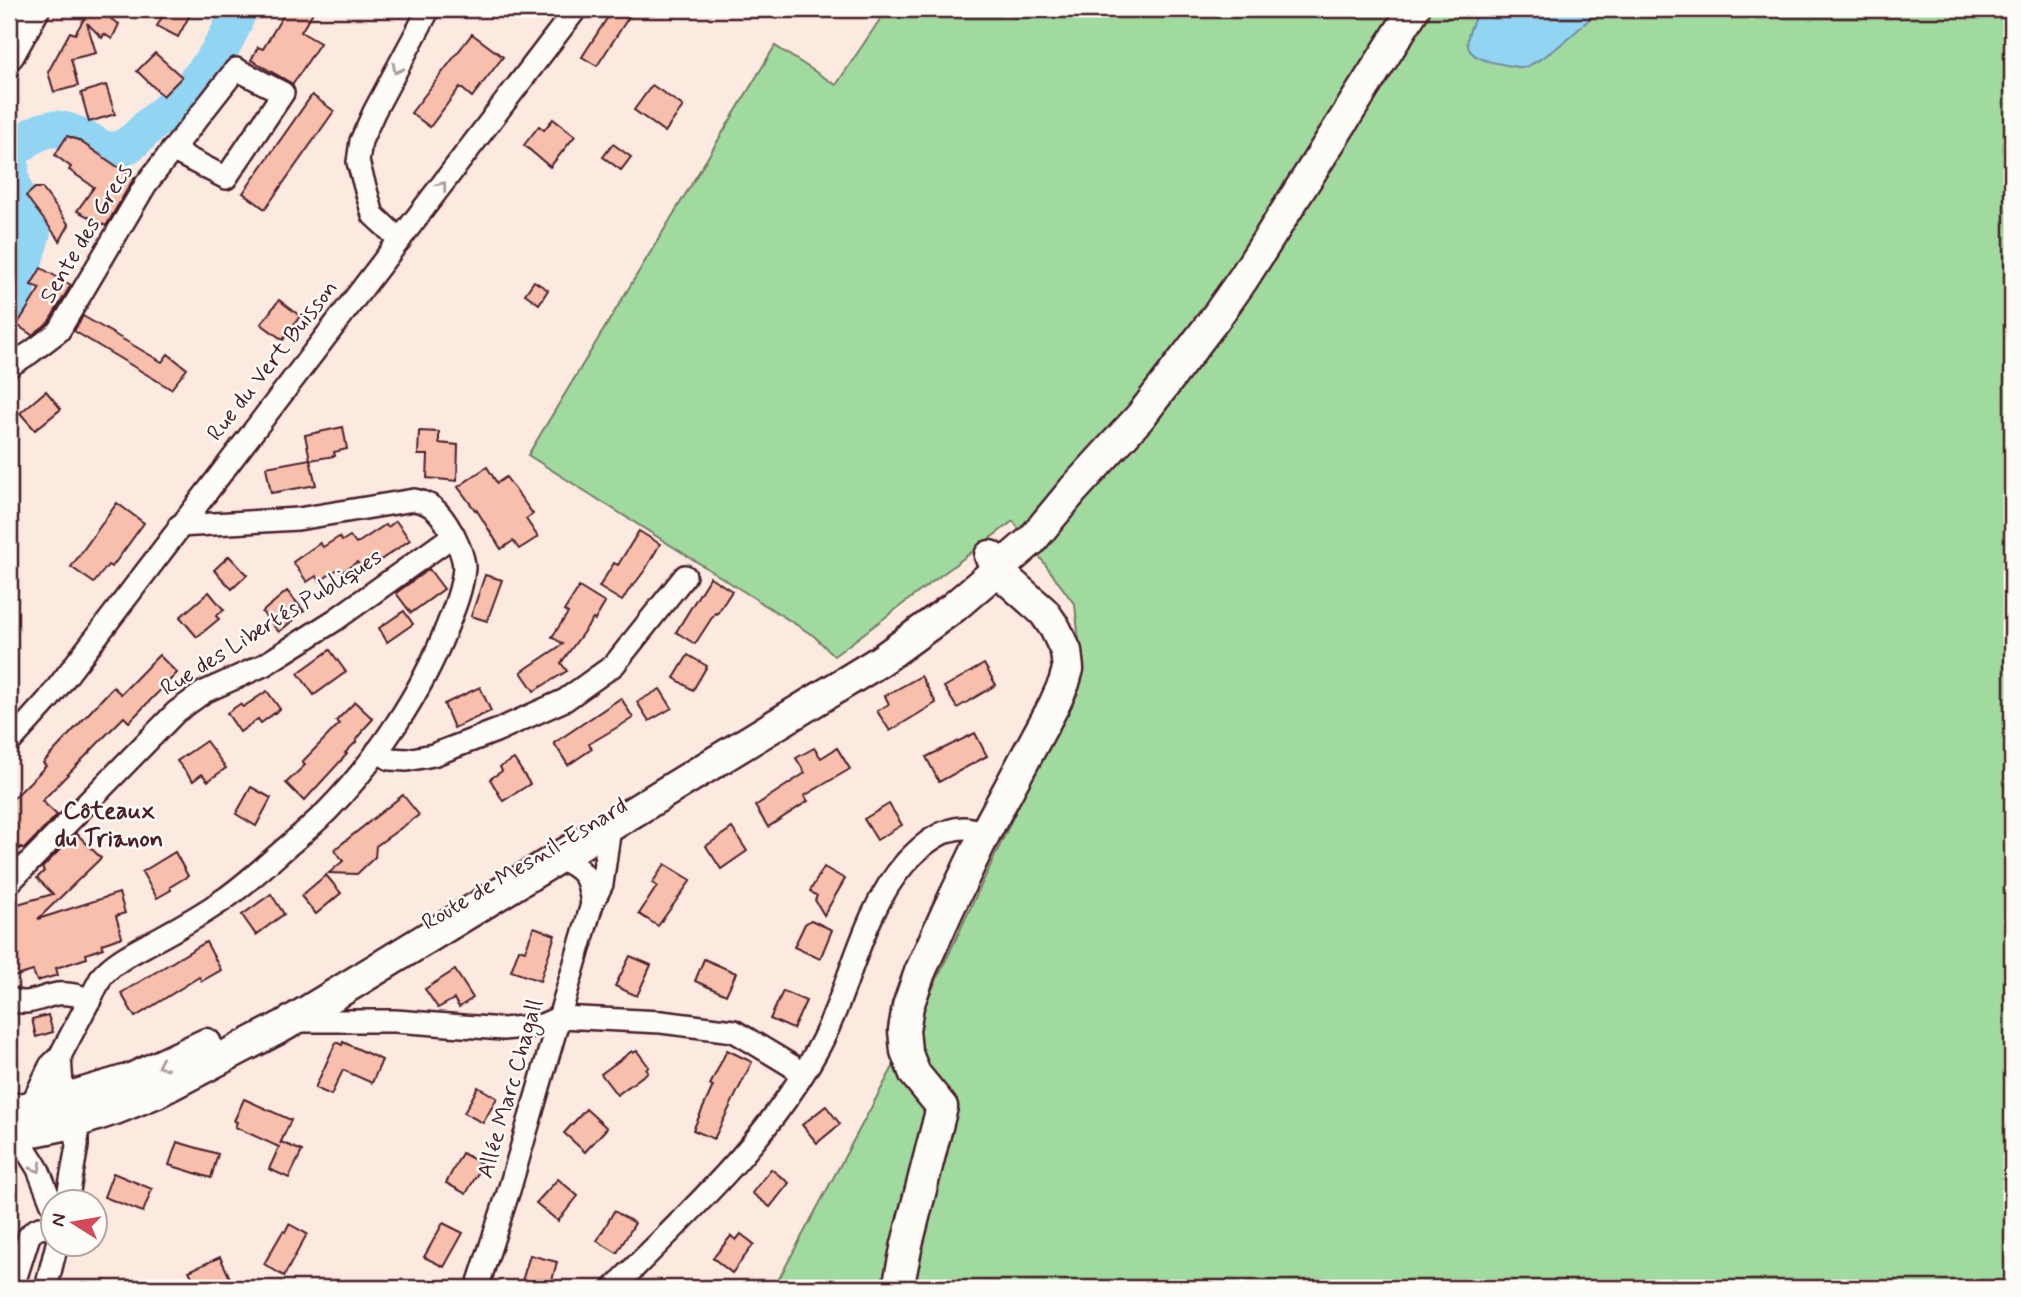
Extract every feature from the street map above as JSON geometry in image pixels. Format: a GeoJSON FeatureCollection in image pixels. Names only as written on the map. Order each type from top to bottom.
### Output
{"type":"FeatureCollection","features":[{"type":"Feature","properties":{"kind":"main road"},"geometry":{"type":"LineString","coordinates":[[9,54],[34,9]]}},
{"type":"Feature","properties":{"kind":"main road"},"geometry":{"type":"LineString","coordinates":[[898,1288],[942,1107],[922,1085],[909,1062],[904,1040],[905,1019],[920,972],[948,910],[985,833],[1054,705],[1068,669],[1066,651],[1055,628],[1044,612],[1010,582],[995,562],[1074,489],[1140,417],[1214,320],[1243,279],[1414,9]]}},
{"type":"Feature","properties":{"kind":"main road","name":"Route de Mesnil-Esnard"},"geometry":{"type":"LineString","coordinates":[[16,1122],[69,1111],[115,1109],[157,1091],[293,1021],[880,662],[954,607],[995,562]]}},
{"type":"Feature","properties":{"kind":"main road","name":"Route de Mesnil-Esnard"},"geometry":{"type":"LineString","coordinates":[[69,1111],[281,1008],[418,930],[874,651],[995,562]]}},
{"type":"Feature","properties":{"kind":"street"},"geometry":{"type":"LineString","coordinates":[[400,240],[373,215],[359,162],[361,141],[429,9]]}},
{"type":"Feature","properties":{"kind":"street","name":"Rue du Vert Buisson"},"geometry":{"type":"LineString","coordinates":[[9,743],[48,700],[576,9]]}},
{"type":"Feature","properties":{"kind":"street","name":"Sente des Grecs"},"geometry":{"type":"LineString","coordinates":[[9,366],[59,331],[146,184],[172,150],[236,69],[283,93],[226,178],[172,150]]}},
{"type":"Feature","properties":{"kind":"street"},"geometry":{"type":"LineString","coordinates":[[46,1188],[16,1122],[50,1066],[60,1056],[102,976],[115,964],[224,900],[328,810],[377,751],[423,678],[440,644],[458,598],[463,576],[464,561],[453,535],[430,505],[414,500],[298,519],[179,526]]}},
{"type":"Feature","properties":{"kind":"street","name":"Rue des Libertés Publiques"},"geometry":{"type":"LineString","coordinates":[[9,883],[176,712],[204,692],[264,665],[335,620],[453,535]]}},
{"type":"Feature","properties":{"kind":"street"},"geometry":{"type":"LineString","coordinates":[[377,751],[390,759],[407,760],[433,755],[565,700],[614,665],[685,576]]}},
{"type":"Feature","properties":{"kind":"street","name":"Allée Marc Chagall"},"geometry":{"type":"LineString","coordinates":[[477,1288],[510,1186],[592,904],[602,884],[610,827]]}},
{"type":"Feature","properties":{"kind":"street"},"geometry":{"type":"LineString","coordinates":[[614,1288],[758,1139],[821,1043],[876,906],[904,864],[921,847],[939,835],[966,828],[985,833]]}},
{"type":"Feature","properties":{"kind":"street"},"geometry":{"type":"LineString","coordinates":[[560,858],[584,873],[589,882],[592,904]]}},
{"type":"Feature","properties":{"kind":"street"},"geometry":{"type":"LineString","coordinates":[[9,998],[21,1003],[73,994],[90,1000]]}},
{"type":"Feature","properties":{"kind":"street"},"geometry":{"type":"LineString","coordinates":[[293,1021],[395,1021],[503,1029],[542,1025],[560,1017],[661,1022],[734,1031],[792,1066],[801,1076]]}},
{"type":"Feature","properties":{"kind":"street"},"geometry":{"type":"LineString","coordinates":[[60,1056],[62,1087],[76,1131],[77,1146],[70,1188]]}},
{"type":"Feature","properties":{"kind":"street"},"geometry":{"type":"LineString","coordinates":[[9,1287],[14,1283],[29,1236],[38,1228]]}},
{"type":"Feature","properties":{"kind":"street"},"geometry":{"type":"LineString","coordinates":[[46,1288],[54,1258]]}},
{"type":"Feature","properties":{"kind":"green space"},"geometry":{"type":"Polygon","coordinates":[[[887,9],[2012,9],[2012,1288],[774,1288],[915,1026],[1082,670],[1075,605],[1013,521],[834,656],[814,636],[528,455],[775,46],[836,85],[887,9]]]}},
{"type":"Feature","properties":{"kind":"water"},"geometry":{"type":"Polygon","coordinates":[[[1479,9],[1600,9],[1557,47],[1528,66],[1522,67],[1488,61],[1471,52],[1468,39],[1479,9]]]}},
{"type":"Feature","properties":{"kind":"building"},"geometry":{"type":"Polygon","coordinates":[[[90,9],[117,9],[111,19],[119,24],[112,39],[104,34],[102,38],[87,23],[96,53],[71,59],[78,86],[54,92],[48,72],[70,32],[75,34],[90,9]]]}},
{"type":"Feature","properties":{"kind":"building"},"geometry":{"type":"Polygon","coordinates":[[[166,9],[193,9],[178,37],[157,26],[166,9]]]}},
{"type":"Feature","properties":{"kind":"building"},"geometry":{"type":"Polygon","coordinates":[[[287,9],[315,9],[301,32],[320,43],[293,84],[251,60],[258,47],[263,49],[287,9]]]}},
{"type":"Feature","properties":{"kind":"building"},"geometry":{"type":"Polygon","coordinates":[[[613,9],[634,9],[597,66],[582,57],[613,9]]]}},
{"type":"Feature","properties":{"kind":"building"},"geometry":{"type":"Polygon","coordinates":[[[472,34],[503,57],[472,97],[460,87],[430,127],[411,113],[472,34]]]}},
{"type":"Feature","properties":{"kind":"building"},"geometry":{"type":"Polygon","coordinates":[[[155,53],[182,77],[163,96],[137,71],[155,53]]]}},
{"type":"Feature","properties":{"kind":"building"},"geometry":{"type":"Polygon","coordinates":[[[106,85],[115,114],[89,122],[81,93],[106,85]]]}},
{"type":"Feature","properties":{"kind":"building"},"geometry":{"type":"Polygon","coordinates":[[[652,85],[683,106],[665,132],[634,110],[652,85]]]}},
{"type":"Feature","properties":{"kind":"building"},"geometry":{"type":"Polygon","coordinates":[[[312,95],[334,111],[265,209],[243,193],[312,95]]]}},
{"type":"Feature","properties":{"kind":"building"},"geometry":{"type":"Polygon","coordinates":[[[553,119],[575,136],[550,167],[524,145],[539,126],[544,130],[553,119]]]}},
{"type":"Feature","properties":{"kind":"building"},"geometry":{"type":"Polygon","coordinates":[[[67,136],[78,140],[134,178],[106,226],[77,211],[94,187],[69,170],[71,167],[55,155],[67,136]]]}},
{"type":"Feature","properties":{"kind":"building"},"geometry":{"type":"Polygon","coordinates":[[[613,144],[631,157],[621,170],[603,157],[613,144]]]}},
{"type":"Feature","properties":{"kind":"building"},"geometry":{"type":"Polygon","coordinates":[[[35,188],[42,188],[69,225],[60,241],[26,196],[35,188]]]}},
{"type":"Feature","properties":{"kind":"building"},"geometry":{"type":"Polygon","coordinates":[[[41,268],[71,285],[48,323],[32,335],[17,325],[40,288],[31,285],[41,268]]]}},
{"type":"Feature","properties":{"kind":"building"},"geometry":{"type":"Polygon","coordinates":[[[534,281],[548,290],[539,304],[525,294],[534,281]]]}},
{"type":"Feature","properties":{"kind":"building"},"geometry":{"type":"Polygon","coordinates":[[[279,300],[300,316],[283,340],[261,324],[279,300]]]}},
{"type":"Feature","properties":{"kind":"building"},"geometry":{"type":"Polygon","coordinates":[[[83,316],[162,362],[168,354],[187,369],[171,389],[74,331],[83,316]]]}},
{"type":"Feature","properties":{"kind":"building"},"geometry":{"type":"Polygon","coordinates":[[[46,391],[61,409],[35,430],[20,413],[46,391]]]}},
{"type":"Feature","properties":{"kind":"building"},"geometry":{"type":"Polygon","coordinates":[[[343,427],[347,449],[334,452],[335,456],[310,460],[316,485],[271,493],[266,467],[310,459],[305,435],[343,427]]]}},
{"type":"Feature","properties":{"kind":"building"},"geometry":{"type":"Polygon","coordinates":[[[419,431],[439,432],[439,443],[458,445],[457,481],[427,478],[428,455],[418,455],[419,431]]]}},
{"type":"Feature","properties":{"kind":"building"},"geometry":{"type":"Polygon","coordinates":[[[487,467],[497,483],[506,477],[533,514],[526,519],[538,537],[519,549],[513,541],[501,549],[476,509],[458,487],[487,467]]]}},
{"type":"Feature","properties":{"kind":"building"},"geometry":{"type":"Polygon","coordinates":[[[117,503],[144,523],[112,567],[108,565],[94,583],[71,567],[117,503]]]}},
{"type":"Feature","properties":{"kind":"building"},"geometry":{"type":"Polygon","coordinates":[[[396,521],[410,540],[376,563],[372,557],[360,566],[357,562],[341,573],[338,569],[320,581],[316,576],[307,582],[293,562],[320,543],[323,547],[339,537],[342,541],[350,536],[356,544],[396,521]]]}},
{"type":"Feature","properties":{"kind":"building"},"geometry":{"type":"Polygon","coordinates":[[[639,531],[660,544],[622,601],[599,587],[614,563],[618,565],[639,531]]]}},
{"type":"Feature","properties":{"kind":"building"},"geometry":{"type":"Polygon","coordinates":[[[229,556],[247,575],[232,589],[214,570],[229,556]]]}},
{"type":"Feature","properties":{"kind":"building"},"geometry":{"type":"Polygon","coordinates":[[[429,569],[444,589],[411,613],[396,593],[429,569]]]}},
{"type":"Feature","properties":{"kind":"building"},"geometry":{"type":"Polygon","coordinates":[[[485,575],[502,580],[487,621],[471,616],[485,575]]]}},
{"type":"Feature","properties":{"kind":"building"},"geometry":{"type":"Polygon","coordinates":[[[710,577],[732,591],[695,644],[676,632],[710,577]]]}},
{"type":"Feature","properties":{"kind":"building"},"geometry":{"type":"Polygon","coordinates":[[[579,587],[605,603],[561,663],[567,671],[534,691],[521,672],[563,644],[552,637],[568,613],[564,611],[579,587]]]}},
{"type":"Feature","properties":{"kind":"building"},"geometry":{"type":"Polygon","coordinates":[[[287,591],[304,611],[279,632],[262,612],[287,591]]]}},
{"type":"Feature","properties":{"kind":"building"},"geometry":{"type":"Polygon","coordinates":[[[209,592],[224,610],[216,616],[219,619],[197,637],[180,617],[209,592]]]}},
{"type":"Feature","properties":{"kind":"building"},"geometry":{"type":"Polygon","coordinates":[[[404,611],[413,624],[387,642],[379,628],[404,611]]]}},
{"type":"Feature","properties":{"kind":"building"},"geometry":{"type":"Polygon","coordinates":[[[330,650],[346,672],[314,695],[298,673],[330,650]]]}},
{"type":"Feature","properties":{"kind":"building"},"geometry":{"type":"Polygon","coordinates":[[[159,655],[177,673],[129,722],[124,717],[42,801],[57,815],[24,849],[20,849],[9,838],[9,803],[46,766],[43,763],[113,687],[121,694],[159,655]]]}},
{"type":"Feature","properties":{"kind":"building"},"geometry":{"type":"Polygon","coordinates":[[[688,655],[707,666],[693,690],[674,678],[688,655]]]}},
{"type":"Feature","properties":{"kind":"building"},"geometry":{"type":"Polygon","coordinates":[[[984,664],[996,685],[957,708],[944,687],[984,664]]]}},
{"type":"Feature","properties":{"kind":"building"},"geometry":{"type":"Polygon","coordinates":[[[921,676],[936,703],[890,731],[877,711],[889,704],[885,696],[921,676]]]}},
{"type":"Feature","properties":{"kind":"building"},"geometry":{"type":"Polygon","coordinates":[[[480,687],[491,711],[454,728],[444,704],[480,687]]]}},
{"type":"Feature","properties":{"kind":"building"},"geometry":{"type":"Polygon","coordinates":[[[660,689],[672,708],[649,721],[637,702],[660,689]]]}},
{"type":"Feature","properties":{"kind":"building"},"geometry":{"type":"Polygon","coordinates":[[[267,691],[280,709],[261,723],[258,719],[240,732],[227,713],[240,704],[243,707],[267,691]]]}},
{"type":"Feature","properties":{"kind":"building"},"geometry":{"type":"Polygon","coordinates":[[[621,698],[633,718],[589,744],[592,749],[568,765],[554,743],[621,698]]]}},
{"type":"Feature","properties":{"kind":"building"},"geometry":{"type":"Polygon","coordinates":[[[355,702],[373,719],[345,753],[347,754],[304,801],[286,783],[305,765],[302,762],[339,724],[336,721],[355,702]]]}},
{"type":"Feature","properties":{"kind":"building"},"geometry":{"type":"Polygon","coordinates":[[[975,733],[987,756],[939,782],[926,757],[975,733]]]}},
{"type":"Feature","properties":{"kind":"building"},"geometry":{"type":"Polygon","coordinates":[[[206,741],[226,768],[208,781],[202,774],[193,781],[177,761],[206,741]]]}},
{"type":"Feature","properties":{"kind":"building"},"geometry":{"type":"Polygon","coordinates":[[[814,748],[821,758],[837,748],[850,769],[804,796],[808,801],[768,827],[755,806],[805,773],[796,758],[814,748]]]}},
{"type":"Feature","properties":{"kind":"building"},"geometry":{"type":"Polygon","coordinates":[[[514,759],[530,784],[503,801],[490,779],[502,771],[500,767],[514,759]]]}},
{"type":"Feature","properties":{"kind":"building"},"geometry":{"type":"Polygon","coordinates":[[[251,787],[271,798],[256,826],[236,814],[251,787]]]}},
{"type":"Feature","properties":{"kind":"building"},"geometry":{"type":"Polygon","coordinates":[[[403,795],[419,815],[376,846],[375,857],[357,874],[329,873],[343,861],[334,850],[403,795]]]}},
{"type":"Feature","properties":{"kind":"building"},"geometry":{"type":"Polygon","coordinates":[[[889,804],[902,825],[877,840],[864,819],[889,804]]]}},
{"type":"Feature","properties":{"kind":"building"},"geometry":{"type":"Polygon","coordinates":[[[732,828],[747,851],[721,869],[706,846],[732,828]]]}},
{"type":"Feature","properties":{"kind":"building"},"geometry":{"type":"Polygon","coordinates":[[[76,833],[101,858],[38,919],[119,893],[125,913],[116,916],[122,937],[102,944],[103,948],[86,954],[87,958],[56,968],[58,975],[37,981],[33,971],[13,977],[9,963],[9,917],[17,915],[14,905],[53,894],[37,878],[44,871],[42,868],[76,833]]]}},
{"type":"Feature","properties":{"kind":"building"},"geometry":{"type":"Polygon","coordinates":[[[175,852],[188,876],[157,898],[142,872],[175,852]]]}},
{"type":"Feature","properties":{"kind":"building"},"geometry":{"type":"Polygon","coordinates":[[[665,864],[691,880],[658,926],[639,914],[657,886],[652,883],[665,864]]]}},
{"type":"Feature","properties":{"kind":"building"},"geometry":{"type":"Polygon","coordinates":[[[824,867],[845,879],[824,915],[815,900],[817,896],[810,891],[824,867]]]}},
{"type":"Feature","properties":{"kind":"building"},"geometry":{"type":"Polygon","coordinates":[[[326,875],[341,893],[316,914],[301,896],[326,875]]]}},
{"type":"Feature","properties":{"kind":"building"},"geometry":{"type":"Polygon","coordinates":[[[271,894],[284,914],[256,935],[242,915],[271,894]]]}},
{"type":"Feature","properties":{"kind":"building"},"geometry":{"type":"Polygon","coordinates":[[[811,920],[832,930],[820,959],[794,947],[805,924],[811,920]]]}},
{"type":"Feature","properties":{"kind":"building"},"geometry":{"type":"Polygon","coordinates":[[[534,927],[555,935],[540,981],[511,971],[519,949],[525,951],[534,927]]]}},
{"type":"Feature","properties":{"kind":"building"},"geometry":{"type":"Polygon","coordinates":[[[206,942],[221,970],[202,981],[199,977],[135,1017],[121,993],[206,942]]]}},
{"type":"Feature","properties":{"kind":"building"},"geometry":{"type":"Polygon","coordinates":[[[630,956],[651,965],[637,996],[615,986],[630,956]]]}},
{"type":"Feature","properties":{"kind":"building"},"geometry":{"type":"Polygon","coordinates":[[[704,959],[736,973],[726,995],[695,981],[704,959]]]}},
{"type":"Feature","properties":{"kind":"building"},"geometry":{"type":"Polygon","coordinates":[[[455,970],[473,998],[459,1007],[454,999],[438,1008],[425,989],[455,970]]]}},
{"type":"Feature","properties":{"kind":"building"},"geometry":{"type":"Polygon","coordinates":[[[783,991],[806,1001],[793,1029],[770,1019],[783,991]]]}},
{"type":"Feature","properties":{"kind":"building"},"geometry":{"type":"Polygon","coordinates":[[[48,1015],[53,1032],[36,1037],[32,1019],[48,1015]]]}},
{"type":"Feature","properties":{"kind":"building"},"geometry":{"type":"Polygon","coordinates":[[[336,1042],[342,1045],[343,1042],[382,1060],[372,1083],[343,1070],[331,1095],[315,1088],[336,1042]]]}},
{"type":"Feature","properties":{"kind":"building"},"geometry":{"type":"Polygon","coordinates":[[[727,1050],[752,1062],[714,1139],[693,1130],[727,1050]]]}},
{"type":"Feature","properties":{"kind":"building"},"geometry":{"type":"Polygon","coordinates":[[[632,1051],[637,1051],[649,1067],[646,1069],[648,1072],[617,1095],[601,1074],[632,1051]]]}},
{"type":"Feature","properties":{"kind":"building"},"geometry":{"type":"Polygon","coordinates":[[[478,1087],[497,1098],[483,1123],[464,1113],[478,1087]]]}},
{"type":"Feature","properties":{"kind":"building"},"geometry":{"type":"Polygon","coordinates":[[[244,1099],[291,1120],[280,1144],[281,1142],[302,1151],[289,1178],[269,1169],[279,1147],[235,1127],[237,1122],[234,1121],[244,1099]]]}},
{"type":"Feature","properties":{"kind":"building"},"geometry":{"type":"Polygon","coordinates":[[[826,1106],[840,1124],[817,1143],[802,1125],[826,1106]]]}},
{"type":"Feature","properties":{"kind":"building"},"geometry":{"type":"Polygon","coordinates":[[[586,1109],[607,1128],[585,1152],[564,1133],[586,1109]]]}},
{"type":"Feature","properties":{"kind":"building"},"geometry":{"type":"Polygon","coordinates":[[[177,1142],[218,1154],[211,1178],[169,1165],[177,1142]]]}},
{"type":"Feature","properties":{"kind":"building"},"geometry":{"type":"Polygon","coordinates":[[[462,1153],[483,1164],[466,1194],[446,1183],[462,1153]]]}},
{"type":"Feature","properties":{"kind":"building"},"geometry":{"type":"Polygon","coordinates":[[[771,1169],[789,1183],[770,1207],[752,1193],[771,1169]]]}},
{"type":"Feature","properties":{"kind":"building"},"geometry":{"type":"Polygon","coordinates":[[[113,1173],[152,1189],[143,1212],[108,1199],[107,1188],[113,1173]]]}},
{"type":"Feature","properties":{"kind":"building"},"geometry":{"type":"Polygon","coordinates":[[[558,1179],[578,1196],[558,1221],[536,1203],[558,1179]]]}},
{"type":"Feature","properties":{"kind":"building"},"geometry":{"type":"Polygon","coordinates":[[[614,1211],[635,1223],[617,1253],[597,1241],[614,1211]]]}},
{"type":"Feature","properties":{"kind":"building"},"geometry":{"type":"Polygon","coordinates":[[[443,1223],[463,1233],[444,1267],[424,1257],[443,1223]]]}},
{"type":"Feature","properties":{"kind":"building"},"geometry":{"type":"Polygon","coordinates":[[[289,1224],[307,1234],[284,1276],[264,1264],[289,1224]]]}},
{"type":"Feature","properties":{"kind":"building"},"geometry":{"type":"Polygon","coordinates":[[[741,1234],[754,1244],[732,1273],[713,1258],[731,1236],[736,1240],[741,1234]]]}},
{"type":"Feature","properties":{"kind":"building"},"geometry":{"type":"Polygon","coordinates":[[[530,1255],[557,1262],[550,1288],[521,1284],[530,1255]]]}},
{"type":"Feature","properties":{"kind":"building"},"geometry":{"type":"Polygon","coordinates":[[[220,1257],[230,1278],[208,1288],[198,1288],[189,1271],[220,1257]]]}},
{"type":"Feature","properties":{"kind":"waterway"},"geometry":{"type":"LineString","coordinates":[[21,144],[38,133],[54,129],[71,132],[107,150],[120,149],[129,144],[178,101],[203,74],[232,28],[239,9]]}},
{"type":"Feature","properties":{"kind":"waterway"},"geometry":{"type":"LineString","coordinates":[[9,313],[34,219],[13,188],[11,165]]}},
{"type":"Feature","properties":{"kind":"district","name":"Côteaux du Trianon"},"geometry":{"type":"Point","coordinates":[109,825]}}]}
